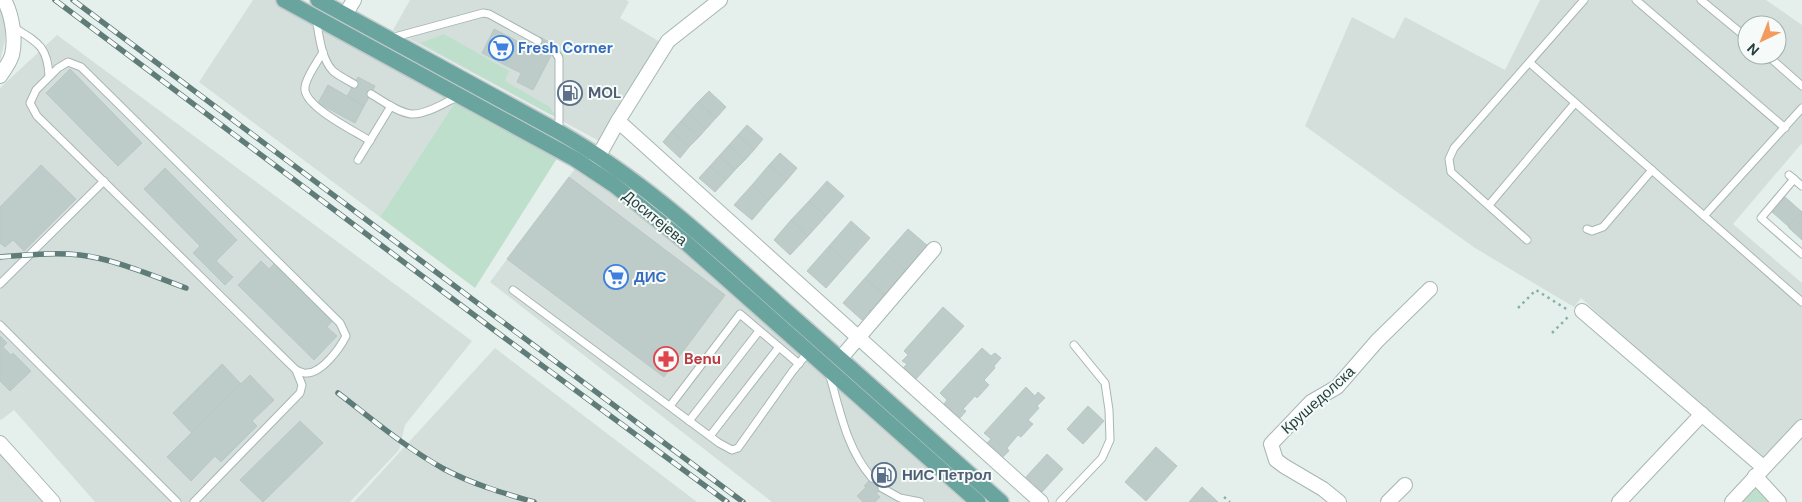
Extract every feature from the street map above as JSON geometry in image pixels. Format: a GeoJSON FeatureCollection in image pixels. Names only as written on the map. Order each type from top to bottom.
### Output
{"type":"FeatureCollection","features":[{"type":"Feature","properties":{"kind":"main road","name":"Доситејева"},"geometry":{"type":"LineString","coordinates":[[284,0],[575,159],[640,206],[684,241],[804,358],[827,368],[978,502]]}},
{"type":"Feature","properties":{"kind":"main road","name":"Доситејева"},"geometry":{"type":"LineString","coordinates":[[318,0],[560,132],[599,156],[696,230],[1001,502]]}},
{"type":"Feature","properties":{"kind":"street"},"geometry":{"type":"LineString","coordinates":[[0,76],[12,55],[13,26],[4,0]]}},
{"type":"Feature","properties":{"kind":"street"},"geometry":{"type":"LineString","coordinates":[[345,15],[354,0]]}},
{"type":"Feature","properties":{"kind":"street"},"geometry":{"type":"LineString","coordinates":[[590,170],[668,41],[720,0]]}},
{"type":"Feature","properties":{"kind":"street"},"geometry":{"type":"LineString","coordinates":[[618,121],[1041,502]]}},
{"type":"Feature","properties":{"kind":"street"},"geometry":{"type":"LineString","coordinates":[[840,359],[934,249]]}},
{"type":"Feature","properties":{"kind":"street","name":"Крушедолска"},"geometry":{"type":"LineString","coordinates":[[1339,502],[1324,489],[1276,460],[1270,444],[1311,402],[1337,386],[1377,342],[1430,289]]}},
{"type":"Feature","properties":{"kind":"street"},"geometry":{"type":"LineString","coordinates":[[1582,311],[1702,414],[1759,471],[1779,502]]}},
{"type":"Feature","properties":{"kind":"street"},"geometry":{"type":"LineString","coordinates":[[1619,502],[1702,414]]}},
{"type":"Feature","properties":{"kind":"street"},"geometry":{"type":"LineString","coordinates":[[1732,502],[1802,427]]}},
{"type":"Feature","properties":{"kind":"street"},"geometry":{"type":"LineString","coordinates":[[0,443],[52,502]]}},
{"type":"Feature","properties":{"kind":"street"},"geometry":{"type":"LineString","coordinates":[[1388,502],[1405,485]]}},
{"type":"Feature","properties":{"kind":"lane"},"geometry":{"type":"LineString","coordinates":[[1527,240],[1451,172],[1449,159],[1451,153],[1584,0]]}},
{"type":"Feature","properties":{"kind":"lane"},"geometry":{"type":"LineString","coordinates":[[1636,0],[1784,128]]}},
{"type":"Feature","properties":{"kind":"lane"},"geometry":{"type":"LineString","coordinates":[[1701,0],[1737,30]]}},
{"type":"Feature","properties":{"kind":"lane"},"geometry":{"type":"LineString","coordinates":[[389,39],[483,13],[538,40]]}},
{"type":"Feature","properties":{"kind":"lane"},"geometry":{"type":"LineString","coordinates":[[316,17],[323,52],[332,70],[354,84]]}},
{"type":"Feature","properties":{"kind":"lane"},"geometry":{"type":"LineString","coordinates":[[13,26],[39,44],[48,62],[49,77]]}},
{"type":"Feature","properties":{"kind":"lane"},"geometry":{"type":"LineString","coordinates":[[554,50],[559,58],[560,132]]}},
{"type":"Feature","properties":{"kind":"lane"},"geometry":{"type":"LineString","coordinates":[[323,52],[305,86],[305,94],[318,109],[370,140]]}},
{"type":"Feature","properties":{"kind":"lane"},"geometry":{"type":"LineString","coordinates":[[68,62],[81,67],[340,323],[346,336],[340,347],[318,370],[306,374],[296,370],[37,116],[30,103],[36,90],[49,77],[68,62]]}},
{"type":"Feature","properties":{"kind":"lane"},"geometry":{"type":"LineString","coordinates":[[1530,63],[1802,302]]}},
{"type":"Feature","properties":{"kind":"lane"},"geometry":{"type":"LineString","coordinates":[[1778,65],[1802,86]]}},
{"type":"Feature","properties":{"kind":"lane"},"geometry":{"type":"LineString","coordinates":[[371,94],[391,106],[412,114],[422,113],[459,96]]}},
{"type":"Feature","properties":{"kind":"lane"},"geometry":{"type":"LineString","coordinates":[[1488,205],[1575,103]]}},
{"type":"Feature","properties":{"kind":"lane"},"geometry":{"type":"LineString","coordinates":[[358,160],[391,106]]}},
{"type":"Feature","properties":{"kind":"lane"},"geometry":{"type":"LineString","coordinates":[[1704,216],[1802,108]]}},
{"type":"Feature","properties":{"kind":"lane"},"geometry":{"type":"LineString","coordinates":[[1587,229],[1592,231],[1603,227],[1652,170]]}},
{"type":"Feature","properties":{"kind":"lane"},"geometry":{"type":"LineString","coordinates":[[1802,186],[1791,177],[1761,218],[1802,254]]}},
{"type":"Feature","properties":{"kind":"lane"},"geometry":{"type":"LineString","coordinates":[[0,284],[104,181]]}},
{"type":"Feature","properties":{"kind":"lane"},"geometry":{"type":"LineString","coordinates":[[512,290],[689,421],[728,449],[734,450],[738,448],[819,340]]}},
{"type":"Feature","properties":{"kind":"lane"},"geometry":{"type":"LineString","coordinates":[[670,406],[739,315],[779,347],[804,358]]}},
{"type":"Feature","properties":{"kind":"lane"},"geometry":{"type":"LineString","coordinates":[[0,325],[177,502]]}},
{"type":"Feature","properties":{"kind":"lane"},"geometry":{"type":"LineString","coordinates":[[689,421],[759,331]]}},
{"type":"Feature","properties":{"kind":"lane"},"geometry":{"type":"LineString","coordinates":[[1060,502],[1102,458],[1110,440],[1109,410],[1105,383],[1074,346]]}},
{"type":"Feature","properties":{"kind":"lane"},"geometry":{"type":"LineString","coordinates":[[710,436],[779,347]]}},
{"type":"Feature","properties":{"kind":"lane"},"geometry":{"type":"LineString","coordinates":[[827,368],[849,442],[862,466],[872,478]]}},
{"type":"Feature","properties":{"kind":"lane"},"geometry":{"type":"LineString","coordinates":[[194,502],[300,393],[302,385],[296,370]]}},
{"type":"Feature","properties":{"kind":"lane"},"geometry":{"type":"LineString","coordinates":[[882,488],[900,498],[920,502]]}},
{"type":"Feature","properties":{"kind":"path"},"geometry":{"type":"LineString","coordinates":[[1518,308],[1536,290],[1573,312],[1552,333]]}},
{"type":"Feature","properties":{"kind":"path"},"geometry":{"type":"LineString","coordinates":[[1224,497],[1230,502]]}},
{"type":"Feature","properties":{"kind":"shaded area"},"geometry":{"type":"Polygon","coordinates":[[[253,0],[284,0],[459,96],[380,217],[199,82],[253,0]]]}},
{"type":"Feature","properties":{"kind":"shaded area","name":"MOL"},"geometry":{"type":"Polygon","coordinates":[[[410,0],[626,0],[629,2],[620,18],[660,42],[603,143],[393,30],[410,0]]]}},
{"type":"Feature","properties":{"kind":"shaded area"},"geometry":{"type":"Polygon","coordinates":[[[1540,0],[1766,0],[1802,25],[1802,143],[1733,224],[1802,283],[1802,427],[1763,467],[1581,298],[1574,307],[1475,248],[1305,126],[1352,17],[1394,39],[1405,17],[1505,70],[1540,0]]]}},
{"type":"Feature","properties":{"kind":"shaded area"},"geometry":{"type":"Polygon","coordinates":[[[0,8],[5,23],[5,40],[0,61],[0,8]]]}},
{"type":"Feature","properties":{"kind":"shaded area"},"geometry":{"type":"Polygon","coordinates":[[[57,35],[472,341],[405,425],[399,450],[350,502],[95,502],[14,410],[0,419],[0,88],[57,35]]]}},
{"type":"Feature","properties":{"kind":"shaded area"},"geometry":{"type":"Polygon","coordinates":[[[580,162],[614,185],[978,502],[772,502],[490,282],[580,162]]]}},
{"type":"Feature","properties":{"kind":"shaded area"},"geometry":{"type":"Polygon","coordinates":[[[495,348],[697,502],[354,502],[495,348]]]}},
{"type":"Feature","properties":{"kind":"shaded area"},"geometry":{"type":"Polygon","coordinates":[[[0,449],[47,502],[0,502],[0,449]]]}},
{"type":"Feature","properties":{"kind":"green space"},"geometry":{"type":"Polygon","coordinates":[[[444,34],[509,71],[505,81],[550,107],[555,115],[420,43],[444,34]]]}},
{"type":"Feature","properties":{"kind":"green space"},"geometry":{"type":"Polygon","coordinates":[[[459,96],[561,152],[475,288],[380,217],[459,96]]]}},
{"type":"Feature","properties":{"kind":"green space"},"geometry":{"type":"Polygon","coordinates":[[[1755,476],[1778,502],[1732,502],[1755,476]]]}},
{"type":"Feature","properties":{"kind":"building"},"geometry":{"type":"Polygon","coordinates":[[[494,29],[517,41],[505,65],[482,53],[494,29]]]}},
{"type":"Feature","properties":{"kind":"building"},"geometry":{"type":"Polygon","coordinates":[[[540,37],[556,46],[533,90],[517,82],[521,73],[505,65],[517,41],[533,50],[540,37]]]}},
{"type":"Feature","properties":{"kind":"building"},"geometry":{"type":"Polygon","coordinates":[[[70,69],[142,143],[118,166],[46,93],[70,69]]]}},
{"type":"Feature","properties":{"kind":"building"},"geometry":{"type":"Polygon","coordinates":[[[358,77],[375,86],[364,106],[347,96],[358,77]]]}},
{"type":"Feature","properties":{"kind":"building"},"geometry":{"type":"Polygon","coordinates":[[[328,85],[364,106],[355,123],[318,103],[328,85]]]}},
{"type":"Feature","properties":{"kind":"building"},"geometry":{"type":"Polygon","coordinates":[[[709,91],[726,107],[716,118],[698,102],[709,91]]]}},
{"type":"Feature","properties":{"kind":"building"},"geometry":{"type":"Polygon","coordinates":[[[698,102],[716,118],[706,129],[688,113],[698,102]]]}},
{"type":"Feature","properties":{"kind":"building"},"geometry":{"type":"Polygon","coordinates":[[[688,113],[706,129],[699,137],[681,121],[688,113]]]}},
{"type":"Feature","properties":{"kind":"building"},"geometry":{"type":"Polygon","coordinates":[[[681,121],[699,137],[689,147],[672,131],[681,121]]]}},
{"type":"Feature","properties":{"kind":"building"},"geometry":{"type":"Polygon","coordinates":[[[747,125],[763,139],[754,150],[738,135],[747,125]]]}},
{"type":"Feature","properties":{"kind":"building"},"geometry":{"type":"Polygon","coordinates":[[[672,131],[689,147],[680,158],[663,142],[672,131]]]}},
{"type":"Feature","properties":{"kind":"building"},"geometry":{"type":"Polygon","coordinates":[[[738,135],[754,150],[745,160],[729,145],[738,135]]]}},
{"type":"Feature","properties":{"kind":"building"},"geometry":{"type":"Polygon","coordinates":[[[729,145],[745,160],[735,170],[719,156],[729,145]]]}},
{"type":"Feature","properties":{"kind":"building"},"geometry":{"type":"Polygon","coordinates":[[[780,153],[797,168],[787,180],[769,165],[780,153]]]}},
{"type":"Feature","properties":{"kind":"building"},"geometry":{"type":"Polygon","coordinates":[[[719,156],[735,170],[726,180],[710,166],[719,156]]]}},
{"type":"Feature","properties":{"kind":"building"},"geometry":{"type":"Polygon","coordinates":[[[41,165],[76,199],[24,251],[13,240],[5,247],[0,243],[0,207],[41,165]]]}},
{"type":"Feature","properties":{"kind":"building"},"geometry":{"type":"Polygon","coordinates":[[[769,165],[787,180],[769,200],[752,185],[769,165]]]}},
{"type":"Feature","properties":{"kind":"building"},"geometry":{"type":"Polygon","coordinates":[[[710,166],[726,180],[715,192],[699,178],[710,166]]]}},
{"type":"Feature","properties":{"kind":"building"},"geometry":{"type":"Polygon","coordinates":[[[165,168],[237,240],[216,261],[233,277],[225,285],[193,253],[200,246],[144,189],[165,168]]]}},
{"type":"Feature","properties":{"kind":"building","name":"ДИС"},"geometry":{"type":"Polygon","coordinates":[[[569,177],[725,295],[664,377],[507,259],[569,177]]]}},
{"type":"Feature","properties":{"kind":"building"},"geometry":{"type":"Polygon","coordinates":[[[827,181],[844,196],[826,216],[809,201],[827,181]]]}},
{"type":"Feature","properties":{"kind":"building"},"geometry":{"type":"Polygon","coordinates":[[[752,185],[769,200],[752,220],[734,205],[752,185]]]}},
{"type":"Feature","properties":{"kind":"building"},"geometry":{"type":"Polygon","coordinates":[[[1785,197],[1802,212],[1788,226],[1772,212],[1785,197]]]}},
{"type":"Feature","properties":{"kind":"building"},"geometry":{"type":"Polygon","coordinates":[[[809,201],[826,216],[808,236],[791,220],[809,201]]]}},
{"type":"Feature","properties":{"kind":"building"},"geometry":{"type":"Polygon","coordinates":[[[1802,211],[1802,240],[1788,227],[1802,211]]]}},
{"type":"Feature","properties":{"kind":"building"},"geometry":{"type":"Polygon","coordinates":[[[791,220],[808,236],[790,255],[774,240],[791,220]]]}},
{"type":"Feature","properties":{"kind":"building"},"geometry":{"type":"Polygon","coordinates":[[[851,221],[870,238],[848,263],[829,246],[851,221]]]}},
{"type":"Feature","properties":{"kind":"building"},"geometry":{"type":"Polygon","coordinates":[[[908,229],[928,246],[906,271],[886,254],[908,229]]]}},
{"type":"Feature","properties":{"kind":"building"},"geometry":{"type":"Polygon","coordinates":[[[829,246],[848,263],[826,288],[807,271],[829,246]]]}},
{"type":"Feature","properties":{"kind":"building"},"geometry":{"type":"Polygon","coordinates":[[[886,254],[906,271],[884,295],[865,278],[886,254]]]}},
{"type":"Feature","properties":{"kind":"building"},"geometry":{"type":"Polygon","coordinates":[[[261,261],[269,269],[275,263],[333,320],[327,327],[337,336],[314,360],[238,285],[261,261]]]}},
{"type":"Feature","properties":{"kind":"building"},"geometry":{"type":"Polygon","coordinates":[[[865,278],[884,295],[862,320],[843,303],[865,278]]]}},
{"type":"Feature","properties":{"kind":"building"},"geometry":{"type":"Polygon","coordinates":[[[943,307],[964,326],[916,379],[903,368],[907,364],[902,361],[908,355],[904,351],[943,307]]]}},
{"type":"Feature","properties":{"kind":"building"},"geometry":{"type":"Polygon","coordinates":[[[0,336],[7,343],[3,347],[11,355],[13,353],[31,371],[10,391],[0,381],[0,336]]]}},
{"type":"Feature","properties":{"kind":"building"},"geometry":{"type":"Polygon","coordinates":[[[982,348],[991,356],[995,353],[1001,358],[984,380],[989,385],[963,409],[966,411],[960,418],[944,404],[947,400],[940,393],[982,348]]]}},
{"type":"Feature","properties":{"kind":"building"},"geometry":{"type":"Polygon","coordinates":[[[222,364],[241,384],[192,433],[173,413],[222,364]]]}},
{"type":"Feature","properties":{"kind":"building"},"geometry":{"type":"Polygon","coordinates":[[[250,375],[274,400],[252,421],[257,426],[221,462],[215,456],[191,481],[167,457],[250,375]]]}},
{"type":"Feature","properties":{"kind":"building"},"geometry":{"type":"Polygon","coordinates":[[[1026,387],[1035,396],[1038,392],[1045,398],[1028,420],[1033,424],[1021,437],[1018,435],[1007,448],[1009,451],[1003,457],[987,443],[991,439],[984,433],[1026,387]]]}},
{"type":"Feature","properties":{"kind":"building"},"geometry":{"type":"Polygon","coordinates":[[[1088,406],[1104,421],[1083,444],[1067,429],[1088,406]]]}},
{"type":"Feature","properties":{"kind":"building"},"geometry":{"type":"Polygon","coordinates":[[[300,421],[323,443],[263,502],[240,480],[300,421]]]}},
{"type":"Feature","properties":{"kind":"building"},"geometry":{"type":"Polygon","coordinates":[[[1156,447],[1177,466],[1146,501],[1125,482],[1156,447]]]}},
{"type":"Feature","properties":{"kind":"building"},"geometry":{"type":"Polygon","coordinates":[[[1047,454],[1063,469],[1042,492],[1026,477],[1047,454]]]}},
{"type":"Feature","properties":{"kind":"building","name":"НИС Петрол"},"geometry":{"type":"Polygon","coordinates":[[[887,462],[897,472],[876,494],[868,485],[864,486],[887,462]]]}},
{"type":"Feature","properties":{"kind":"building"},"geometry":{"type":"Polygon","coordinates":[[[868,485],[880,497],[875,502],[863,502],[857,496],[868,485]]]}},
{"type":"Feature","properties":{"kind":"building"},"geometry":{"type":"Polygon","coordinates":[[[1202,487],[1218,502],[1189,502],[1202,487]]]}},
{"type":"Feature","properties":{"kind":"railway"},"geometry":{"type":"LineString","coordinates":[[55,0],[494,330],[727,502]]}},
{"type":"Feature","properties":{"kind":"railway"},"geometry":{"type":"LineString","coordinates":[[73,0],[743,502]]}},
{"type":"Feature","properties":{"kind":"railway"},"geometry":{"type":"LineString","coordinates":[[0,257],[40,254],[93,257],[134,268],[186,288]]}},
{"type":"Feature","properties":{"kind":"railway"},"geometry":{"type":"LineString","coordinates":[[338,393],[403,443],[444,469],[477,484],[534,502]]}},
{"type":"Feature","properties":{"kind":"place","name":"Fresh Corner"},"geometry":{"type":"Point","coordinates":[501,48]}},
{"type":"Feature","properties":{"kind":"place","name":"MOL"},"geometry":{"type":"Point","coordinates":[570,93]}},
{"type":"Feature","properties":{"kind":"place","name":"ДИС"},"geometry":{"type":"Point","coordinates":[616,277]}},
{"type":"Feature","properties":{"kind":"place","name":"Benu"},"geometry":{"type":"Point","coordinates":[666,359]}},
{"type":"Feature","properties":{"kind":"place","name":"НИС Петрол"},"geometry":{"type":"Point","coordinates":[884,475]}}]}
